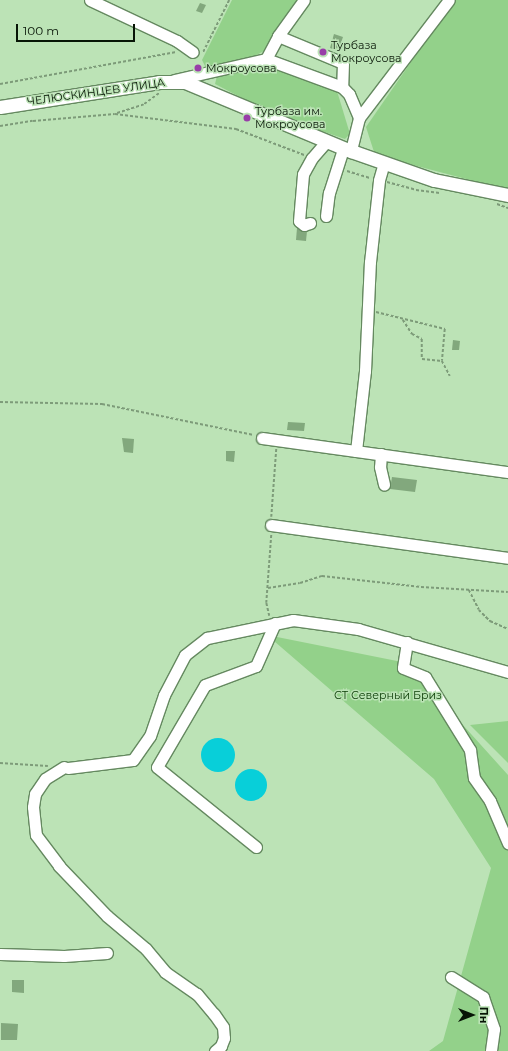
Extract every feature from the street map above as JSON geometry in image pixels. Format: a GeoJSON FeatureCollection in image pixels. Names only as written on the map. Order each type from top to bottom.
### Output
{"type":"FeatureCollection","features":[{"type":"Feature","properties":{"kind":"main road","name":"ЧЕЛЮСКИНЦЕВ УЛИЦА"},"geometry":{"type":"LineString","coordinates":[[0,107],[165,85],[201,87],[347,150],[434,180],[508,195]]}},
{"type":"Feature","properties":{"kind":"street"},"geometry":{"type":"LineString","coordinates":[[90,0],[177,41],[197,53]]}},
{"type":"Feature","properties":{"kind":"street"},"geometry":{"type":"LineString","coordinates":[[266,59],[278,36],[304,0]]}},
{"type":"Feature","properties":{"kind":"street"},"geometry":{"type":"LineString","coordinates":[[326,216],[336,167],[347,150],[359,118],[436,15],[450,0]]}},
{"type":"Feature","properties":{"kind":"street"},"geometry":{"type":"LineString","coordinates":[[278,36],[343,63],[342,86]]}},
{"type":"Feature","properties":{"kind":"street"},"geometry":{"type":"LineString","coordinates":[[165,85],[266,59],[342,86],[349,94],[359,118]]}},
{"type":"Feature","properties":{"kind":"street"},"geometry":{"type":"LineString","coordinates":[[310,223],[304,225],[299,221],[303,174],[312,158],[326,142]]}},
{"type":"Feature","properties":{"kind":"street"},"geometry":{"type":"LineString","coordinates":[[356,451],[365,371],[379,180],[384,163]]}},
{"type":"Feature","properties":{"kind":"street"},"geometry":{"type":"LineString","coordinates":[[262,438],[508,472]]}},
{"type":"Feature","properties":{"kind":"street"},"geometry":{"type":"LineString","coordinates":[[381,454],[385,474],[384,485]]}},
{"type":"Feature","properties":{"kind":"street"},"geometry":{"type":"LineString","coordinates":[[271,525],[508,558]]}},
{"type":"Feature","properties":{"kind":"street"},"geometry":{"type":"LineString","coordinates":[[215,1051],[223,1043],[224,1032],[214,1014],[197,994],[165,972],[146,949],[107,916],[59,866],[36,835],[33,807],[35,794],[45,779],[66,767],[133,760],[150,736],[164,695],[184,655],[207,638],[293,620],[358,629],[508,672]]}},
{"type":"Feature","properties":{"kind":"street"},"geometry":{"type":"LineString","coordinates":[[256,847],[157,767],[205,685],[256,666],[273,624]]}},
{"type":"Feature","properties":{"kind":"street"},"geometry":{"type":"LineString","coordinates":[[407,642],[403,668],[425,677],[470,750],[474,778],[490,801],[508,843]]}},
{"type":"Feature","properties":{"kind":"street"},"geometry":{"type":"LineString","coordinates":[[0,954],[64,956],[107,953]]}},
{"type":"Feature","properties":{"kind":"street"},"geometry":{"type":"LineString","coordinates":[[451,977],[483,997],[494,1029],[491,1051]]}},
{"type":"Feature","properties":{"kind":"path"},"geometry":{"type":"LineString","coordinates":[[0,84],[180,51],[197,53],[229,0]]}},
{"type":"Feature","properties":{"kind":"path"},"geometry":{"type":"LineString","coordinates":[[115,114],[159,96],[165,85]]}},
{"type":"Feature","properties":{"kind":"path"},"geometry":{"type":"LineString","coordinates":[[0,126],[33,120],[115,114],[236,129],[312,158]]}},
{"type":"Feature","properties":{"kind":"path"},"geometry":{"type":"LineString","coordinates":[[336,167],[416,190],[444,193]]}},
{"type":"Feature","properties":{"kind":"path"},"geometry":{"type":"LineString","coordinates":[[491,203],[508,208]]}},
{"type":"Feature","properties":{"kind":"path"},"geometry":{"type":"LineString","coordinates":[[369,310],[445,329],[442,361],[450,376]]}},
{"type":"Feature","properties":{"kind":"path"},"geometry":{"type":"LineString","coordinates":[[403,319],[412,334],[422,339],[422,359],[442,361]]}},
{"type":"Feature","properties":{"kind":"path"},"geometry":{"type":"LineString","coordinates":[[0,402],[102,404],[262,438]]}},
{"type":"Feature","properties":{"kind":"path"},"geometry":{"type":"LineString","coordinates":[[273,624],[266,603],[276,450],[274,446]]}},
{"type":"Feature","properties":{"kind":"path"},"geometry":{"type":"LineString","coordinates":[[268,588],[300,583],[322,576],[469,590],[508,592]]}},
{"type":"Feature","properties":{"kind":"path"},"geometry":{"type":"LineString","coordinates":[[469,590],[479,610],[490,621],[508,628]]}},
{"type":"Feature","properties":{"kind":"path"},"geometry":{"type":"LineString","coordinates":[[0,763],[66,767]]}},
{"type":"Feature","properties":{"kind":"green space"},"geometry":{"type":"Polygon","coordinates":[[[232,0],[301,0],[264,51],[249,59],[206,68],[202,60],[232,0]]]}},
{"type":"Feature","properties":{"kind":"green space"},"geometry":{"type":"Polygon","coordinates":[[[454,0],[508,0],[508,190],[375,155],[366,127],[454,0]]]}},
{"type":"Feature","properties":{"kind":"green space"},"geometry":{"type":"Polygon","coordinates":[[[270,63],[337,91],[350,134],[345,139],[275,115],[215,84],[217,76],[270,63]]]}},
{"type":"Feature","properties":{"kind":"green space","name":"СТ Северный Бриз"},"geometry":{"type":"Polygon","coordinates":[[[267,635],[407,663],[508,775],[508,1051],[429,1051],[443,1041],[491,868],[434,779],[267,635]]]}},
{"type":"Feature","properties":{"kind":"green space"},"geometry":{"type":"Polygon","coordinates":[[[508,721],[508,763],[470,725],[508,721]]]}},
{"type":"Feature","properties":{"kind":"water"},"geometry":{"type":"Polygon","coordinates":[[[218,738],[230,743],[235,755],[230,767],[218,772],[206,767],[201,755],[206,743],[218,738]]]}},
{"type":"Feature","properties":{"kind":"water"},"geometry":{"type":"Polygon","coordinates":[[[248,769],[254,769],[263,773],[267,785],[263,797],[254,801],[248,801],[239,797],[235,788],[235,782],[239,773],[248,769]]]}},
{"type":"Feature","properties":{"kind":"building"},"geometry":{"type":"Polygon","coordinates":[[[200,3],[206,5],[202,13],[196,11],[200,3]]]}},
{"type":"Feature","properties":{"kind":"building"},"geometry":{"type":"Polygon","coordinates":[[[334,34],[343,37],[338,51],[330,48],[334,34]]]}},
{"type":"Feature","properties":{"kind":"building"},"geometry":{"type":"Polygon","coordinates":[[[297,228],[307,231],[306,241],[296,240],[297,228]]]}},
{"type":"Feature","properties":{"kind":"building"},"geometry":{"type":"Polygon","coordinates":[[[453,340],[460,341],[459,350],[452,350],[453,340]]]}},
{"type":"Feature","properties":{"kind":"building"},"geometry":{"type":"Polygon","coordinates":[[[288,422],[305,423],[304,431],[287,430],[288,422]]]}},
{"type":"Feature","properties":{"kind":"building"},"geometry":{"type":"Polygon","coordinates":[[[122,438],[134,439],[133,453],[124,452],[122,438]]]}},
{"type":"Feature","properties":{"kind":"building"},"geometry":{"type":"Polygon","coordinates":[[[226,451],[235,451],[234,462],[226,461],[226,451]]]}},
{"type":"Feature","properties":{"kind":"building"},"geometry":{"type":"Polygon","coordinates":[[[392,477],[417,480],[415,492],[390,489],[392,477]]]}},
{"type":"Feature","properties":{"kind":"building"},"geometry":{"type":"Polygon","coordinates":[[[12,980],[24,980],[24,993],[12,992],[12,980]]]}},
{"type":"Feature","properties":{"kind":"building"},"geometry":{"type":"Polygon","coordinates":[[[1,1023],[18,1024],[17,1040],[1,1040],[1,1023]]]}},
{"type":"Feature","properties":{"kind":"place","name":"Турбаза Мокроусова"},"geometry":{"type":"Point","coordinates":[323,52]}},
{"type":"Feature","properties":{"kind":"place","name":"Мокроусова"},"geometry":{"type":"Point","coordinates":[198,68]}},
{"type":"Feature","properties":{"kind":"place","name":"Турбаза им. Мокроусова"},"geometry":{"type":"Point","coordinates":[247,118]}}]}
